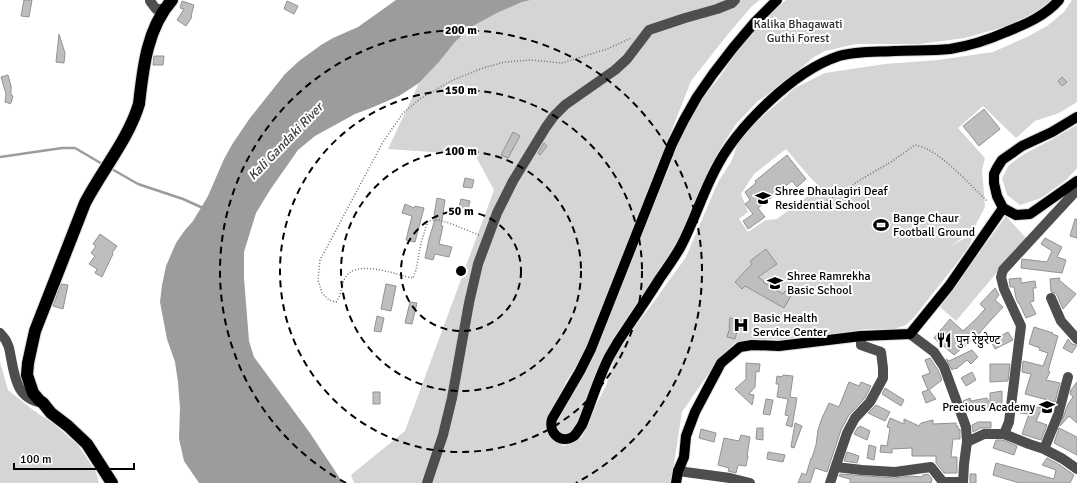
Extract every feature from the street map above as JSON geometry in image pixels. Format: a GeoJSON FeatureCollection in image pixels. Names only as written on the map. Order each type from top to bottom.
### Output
{"type":"FeatureCollection","features":[{"type":"Feature","properties":{"kind":"highway"},"geometry":{"type":"LineString","coordinates":[[112,483],[87,444],[68,426],[51,413],[33,393],[28,375],[28,363],[35,331],[85,203],[93,187],[126,134],[137,110],[146,58],[158,20],[168,4]]}},
{"type":"Feature","properties":{"kind":"main road"},"geometry":{"type":"LineString","coordinates":[[777,0],[755,22],[713,74],[697,97],[672,144],[591,349],[552,419],[552,430],[560,438],[569,438],[578,432],[609,357],[680,247],[715,169],[727,149],[751,119],[779,93],[794,80],[839,56],[870,52],[949,49],[989,40],[1041,16],[1059,0]]}},
{"type":"Feature","properties":{"kind":"main road"},"geometry":{"type":"LineString","coordinates":[[1077,117],[1052,132],[1022,146],[1002,160],[994,174],[994,183],[997,196],[1003,208],[1016,214],[1030,214],[1077,180]]}},
{"type":"Feature","properties":{"kind":"main road"},"geometry":{"type":"LineString","coordinates":[[676,483],[678,471],[684,457],[686,436],[695,412],[722,363],[740,347],[752,345],[779,346],[861,336],[910,334],[949,286],[1003,208]]}},
{"type":"Feature","properties":{"kind":"street"},"geometry":{"type":"LineString","coordinates":[[150,0],[156,8],[168,4]]}},
{"type":"Feature","properties":{"kind":"street"},"geometry":{"type":"LineString","coordinates":[[427,483],[443,435],[452,398],[469,303],[478,264],[497,214],[513,181],[546,127],[565,105],[616,70],[627,59],[649,30],[716,9],[732,3],[734,0]]}},
{"type":"Feature","properties":{"kind":"street"},"geometry":{"type":"LineString","coordinates":[[1004,434],[1009,422],[1021,326],[1004,289],[1001,278],[1003,270],[1077,190]]}},
{"type":"Feature","properties":{"kind":"street"},"geometry":{"type":"LineString","coordinates":[[1051,298],[1061,321],[1077,339]]}},
{"type":"Feature","properties":{"kind":"street"},"geometry":{"type":"LineString","coordinates":[[0,333],[8,343],[14,376],[18,385],[28,398],[33,401],[43,403]]}},
{"type":"Feature","properties":{"kind":"street"},"geometry":{"type":"LineString","coordinates":[[836,467],[895,472],[931,467],[943,482],[964,483],[964,464],[967,442],[966,427],[944,367],[934,352],[910,334]]}},
{"type":"Feature","properties":{"kind":"street"},"geometry":{"type":"LineString","coordinates":[[830,483],[847,433],[856,418],[870,402],[883,378],[881,352],[861,345],[861,336]]}},
{"type":"Feature","properties":{"kind":"street"},"geometry":{"type":"LineString","coordinates":[[1044,449],[1058,415],[1068,377]]}},
{"type":"Feature","properties":{"kind":"street"},"geometry":{"type":"LineString","coordinates":[[967,442],[984,434],[1004,434],[1044,449],[1063,459],[1077,469]]}},
{"type":"Feature","properties":{"kind":"street"},"geometry":{"type":"LineString","coordinates":[[678,471],[730,478],[750,483]]}},
{"type":"Feature","properties":{"kind":"path"},"geometry":{"type":"LineString","coordinates":[[487,240],[480,235],[452,224],[439,220],[428,221],[421,243],[418,264],[413,278],[375,269],[361,268],[352,270],[345,278],[340,296],[336,302],[329,300],[322,293],[318,280],[320,260],[383,142],[403,113],[420,99],[453,80],[483,68],[504,62],[531,60],[562,63],[607,49],[635,37]]}},
{"type":"Feature","properties":{"kind":"path"},"geometry":{"type":"LineString","coordinates":[[816,206],[891,162],[915,145],[931,150],[961,175],[986,200],[997,196]]}},
{"type":"Feature","properties":{"kind":"green space"},"geometry":{"type":"Polygon","coordinates":[[[531,0],[760,0],[752,6],[691,81],[585,352],[567,380],[546,422],[550,438],[564,446],[582,437],[606,386],[614,360],[621,345],[686,257],[718,182],[731,162],[738,143],[754,124],[795,88],[825,73],[885,64],[938,60],[993,52],[1027,37],[1047,26],[1064,12],[1072,0],[1077,0],[1077,102],[1059,113],[1035,121],[1016,138],[983,106],[958,128],[985,158],[982,170],[985,207],[973,230],[950,247],[975,232],[969,246],[915,316],[906,325],[891,330],[867,329],[803,339],[769,339],[735,343],[720,357],[682,412],[671,483],[354,483],[351,475],[405,431],[494,190],[475,155],[388,149],[419,83],[455,42],[473,26],[522,2],[531,0]],[[786,149],[754,174],[741,194],[748,212],[739,219],[748,232],[766,220],[777,219],[820,187],[786,149]]]}},
{"type":"Feature","properties":{"kind":"green space","name":"Kalika Bhagawati Guthi Forest"},"geometry":{"type":"Polygon","coordinates":[[[786,0],[1052,0],[1037,11],[1014,24],[965,38],[919,44],[856,44],[825,51],[814,57],[779,87],[758,101],[736,124],[723,144],[709,170],[684,229],[656,279],[637,304],[603,361],[588,406],[571,433],[562,435],[555,429],[558,416],[570,396],[624,280],[645,221],[668,171],[682,130],[693,112],[747,37],[786,0]]]}},
{"type":"Feature","properties":{"kind":"green space"},"geometry":{"type":"Polygon","coordinates":[[[1077,125],[1077,168],[1066,180],[1041,198],[1020,205],[1007,195],[1002,178],[1009,165],[1024,154],[1077,125]]]}},
{"type":"Feature","properties":{"kind":"green space"},"geometry":{"type":"Polygon","coordinates":[[[1006,216],[1026,238],[956,321],[940,307],[1006,216]]]}},
{"type":"Feature","properties":{"kind":"green space"},"geometry":{"type":"Polygon","coordinates":[[[0,362],[8,390],[33,410],[54,424],[78,445],[96,472],[99,483],[0,483],[0,362]]]}},
{"type":"Feature","properties":{"kind":"water","name":"Kali Gandaki River"},"geometry":{"type":"Polygon","coordinates":[[[396,0],[531,0],[522,2],[497,13],[473,26],[455,42],[419,83],[399,96],[355,114],[315,136],[298,150],[256,213],[244,252],[244,278],[249,341],[254,357],[310,433],[343,483],[199,483],[184,461],[179,439],[180,408],[178,382],[175,362],[167,339],[160,302],[166,266],[176,243],[193,221],[208,196],[224,159],[233,143],[250,118],[285,74],[299,61],[321,45],[358,27],[396,0]]]}},
{"type":"Feature","properties":{"kind":"building"},"geometry":{"type":"Polygon","coordinates":[[[24,0],[32,0],[29,17],[21,16],[24,0]]]}},
{"type":"Feature","properties":{"kind":"building"},"geometry":{"type":"Polygon","coordinates":[[[182,1],[194,5],[192,17],[186,26],[177,20],[184,9],[180,8],[182,1]]]}},
{"type":"Feature","properties":{"kind":"building"},"geometry":{"type":"Polygon","coordinates":[[[287,1],[298,6],[294,14],[284,9],[287,1]]]}},
{"type":"Feature","properties":{"kind":"building"},"geometry":{"type":"Polygon","coordinates":[[[59,34],[65,53],[64,63],[56,62],[59,34]]]}},
{"type":"Feature","properties":{"kind":"building"},"geometry":{"type":"Polygon","coordinates":[[[154,56],[164,56],[163,65],[153,65],[154,56]]]}},
{"type":"Feature","properties":{"kind":"building"},"geometry":{"type":"Polygon","coordinates":[[[8,75],[11,86],[11,95],[13,96],[11,103],[9,104],[5,102],[6,94],[1,77],[8,75]]]}},
{"type":"Feature","properties":{"kind":"building"},"geometry":{"type":"Polygon","coordinates":[[[1062,77],[1067,82],[1062,86],[1058,81],[1062,77]]]}},
{"type":"Feature","properties":{"kind":"building"},"geometry":{"type":"Polygon","coordinates":[[[984,109],[1000,129],[979,146],[963,126],[984,109]]]}},
{"type":"Feature","properties":{"kind":"building"},"geometry":{"type":"Polygon","coordinates":[[[513,132],[520,136],[508,158],[501,155],[513,132]]]}},
{"type":"Feature","properties":{"kind":"building"},"geometry":{"type":"Polygon","coordinates":[[[544,143],[547,146],[540,155],[538,153],[544,143]]]}},
{"type":"Feature","properties":{"kind":"building"},"geometry":{"type":"Polygon","coordinates":[[[787,155],[806,179],[797,187],[792,181],[758,208],[765,217],[748,229],[743,221],[753,214],[745,204],[750,200],[745,192],[756,183],[755,181],[787,155]]]}},
{"type":"Feature","properties":{"kind":"building"},"geometry":{"type":"Polygon","coordinates":[[[465,178],[474,180],[472,188],[463,187],[465,178]]]}},
{"type":"Feature","properties":{"kind":"building"},"geometry":{"type":"Polygon","coordinates":[[[437,198],[445,200],[441,226],[443,226],[439,244],[452,247],[449,257],[435,254],[433,260],[425,258],[436,216],[434,215],[437,198]]]}},
{"type":"Feature","properties":{"kind":"building"},"geometry":{"type":"Polygon","coordinates":[[[461,199],[470,201],[468,210],[459,207],[461,199]]]}},
{"type":"Feature","properties":{"kind":"building"},"geometry":{"type":"Polygon","coordinates":[[[405,204],[414,208],[415,206],[424,208],[415,242],[406,240],[412,216],[402,213],[405,204]]]}},
{"type":"Feature","properties":{"kind":"building"},"geometry":{"type":"Polygon","coordinates":[[[1075,219],[1077,219],[1077,238],[1070,236],[1075,219]]]}},
{"type":"Feature","properties":{"kind":"building"},"geometry":{"type":"Polygon","coordinates":[[[100,234],[117,246],[112,253],[113,254],[102,277],[95,273],[97,269],[89,264],[95,256],[91,253],[96,246],[93,244],[100,234]]]}},
{"type":"Feature","properties":{"kind":"building"},"geometry":{"type":"Polygon","coordinates":[[[1045,238],[1062,247],[1057,257],[1066,260],[1062,273],[1021,268],[1022,259],[1047,262],[1052,251],[1041,244],[1045,238]]]}},
{"type":"Feature","properties":{"kind":"building"},"geometry":{"type":"Polygon","coordinates":[[[766,249],[777,264],[758,277],[764,281],[763,282],[783,294],[785,291],[792,294],[784,308],[745,286],[742,289],[735,282],[752,264],[750,261],[766,249]]]}},
{"type":"Feature","properties":{"kind":"building"},"geometry":{"type":"Polygon","coordinates":[[[1021,278],[1021,283],[1035,281],[1036,288],[1033,288],[1034,301],[1030,302],[1036,314],[1026,318],[1016,298],[1014,287],[1010,287],[1009,279],[1021,278]]]}},
{"type":"Feature","properties":{"kind":"building"},"geometry":{"type":"Polygon","coordinates":[[[1060,278],[1059,280],[1076,294],[1063,309],[1057,295],[1051,292],[1050,279],[1060,278]]]}},
{"type":"Feature","properties":{"kind":"building"},"geometry":{"type":"Polygon","coordinates":[[[61,284],[68,285],[63,309],[53,306],[61,284]]]}},
{"type":"Feature","properties":{"kind":"building"},"geometry":{"type":"Polygon","coordinates":[[[386,284],[396,286],[391,311],[381,309],[386,284]]]}},
{"type":"Feature","properties":{"kind":"building"},"geometry":{"type":"Polygon","coordinates":[[[995,288],[999,295],[995,300],[1003,307],[981,332],[954,355],[934,338],[950,319],[963,331],[985,309],[980,304],[995,288]]]}},
{"type":"Feature","properties":{"kind":"building"},"geometry":{"type":"Polygon","coordinates":[[[410,302],[417,303],[412,324],[405,323],[410,302]]]}},
{"type":"Feature","properties":{"kind":"building"},"geometry":{"type":"Polygon","coordinates":[[[377,316],[384,318],[381,332],[374,331],[377,316]]]}},
{"type":"Feature","properties":{"kind":"building"},"geometry":{"type":"Polygon","coordinates":[[[730,318],[746,321],[745,329],[738,328],[735,339],[727,337],[730,327],[730,318]]]}},
{"type":"Feature","properties":{"kind":"building"},"geometry":{"type":"Polygon","coordinates":[[[1034,327],[1058,336],[1048,371],[1050,372],[1046,380],[1060,383],[1055,402],[1025,394],[1031,374],[1022,372],[1023,361],[1043,366],[1048,353],[1029,344],[1034,327]]]}},
{"type":"Feature","properties":{"kind":"building"},"geometry":{"type":"Polygon","coordinates":[[[1008,332],[1013,340],[995,349],[991,341],[1008,332]]]}},
{"type":"Feature","properties":{"kind":"building"},"geometry":{"type":"Polygon","coordinates":[[[1068,339],[1072,344],[1077,345],[1072,353],[1063,348],[1068,339]]]}},
{"type":"Feature","properties":{"kind":"building"},"geometry":{"type":"Polygon","coordinates":[[[972,350],[978,357],[971,364],[967,360],[956,369],[955,368],[952,370],[946,359],[949,361],[972,350]]]}},
{"type":"Feature","properties":{"kind":"building"},"geometry":{"type":"Polygon","coordinates":[[[930,358],[938,370],[942,380],[929,390],[936,399],[926,403],[922,392],[928,390],[922,376],[930,373],[925,360],[930,358]]]}},
{"type":"Feature","properties":{"kind":"building"},"geometry":{"type":"Polygon","coordinates":[[[746,363],[760,364],[759,372],[756,371],[755,387],[749,394],[754,395],[752,405],[735,389],[746,379],[746,363]]]}},
{"type":"Feature","properties":{"kind":"building"},"geometry":{"type":"Polygon","coordinates":[[[990,364],[1010,364],[1008,381],[990,382],[990,364]]]}},
{"type":"Feature","properties":{"kind":"building"},"geometry":{"type":"Polygon","coordinates":[[[972,372],[976,380],[966,386],[961,378],[972,372]]]}},
{"type":"Feature","properties":{"kind":"building"},"geometry":{"type":"Polygon","coordinates":[[[783,375],[793,376],[790,397],[797,398],[792,427],[786,425],[789,416],[785,415],[788,399],[777,397],[779,384],[776,384],[777,376],[782,377],[783,375]]]}},
{"type":"Feature","properties":{"kind":"building"},"geometry":{"type":"Polygon","coordinates":[[[849,382],[859,386],[861,382],[871,386],[865,398],[849,415],[841,430],[827,472],[815,468],[810,483],[798,483],[802,473],[806,475],[816,445],[818,430],[829,403],[839,407],[849,382]]]}},
{"type":"Feature","properties":{"kind":"building"},"geometry":{"type":"Polygon","coordinates":[[[1077,382],[1077,423],[1069,416],[1060,426],[1068,404],[1073,397],[1070,394],[1071,390],[1077,382]]]}},
{"type":"Feature","properties":{"kind":"building"},"geometry":{"type":"Polygon","coordinates":[[[885,388],[904,400],[901,406],[882,394],[885,388]]]}},
{"type":"Feature","properties":{"kind":"building"},"geometry":{"type":"Polygon","coordinates":[[[1002,391],[1002,406],[987,407],[969,411],[968,408],[966,409],[963,401],[970,398],[971,401],[987,398],[990,404],[990,393],[1002,391]]]}},
{"type":"Feature","properties":{"kind":"building"},"geometry":{"type":"Polygon","coordinates":[[[373,392],[380,392],[380,404],[373,404],[373,392]]]}},
{"type":"Feature","properties":{"kind":"building"},"geometry":{"type":"Polygon","coordinates":[[[766,399],[773,400],[770,415],[763,414],[766,399]]]}},
{"type":"Feature","properties":{"kind":"building"},"geometry":{"type":"Polygon","coordinates":[[[1021,404],[1042,408],[1036,421],[1047,425],[1041,440],[1022,434],[1029,414],[1020,413],[1021,404]]]}},
{"type":"Feature","properties":{"kind":"building"},"geometry":{"type":"Polygon","coordinates":[[[876,405],[890,412],[885,421],[868,413],[876,405]]]}},
{"type":"Feature","properties":{"kind":"building"},"geometry":{"type":"Polygon","coordinates":[[[890,418],[904,424],[904,419],[919,426],[921,423],[933,420],[933,424],[956,423],[958,430],[960,429],[960,439],[953,439],[951,457],[957,457],[957,473],[944,473],[936,463],[936,456],[912,456],[912,448],[892,449],[892,453],[880,452],[881,445],[887,446],[890,428],[887,427],[890,418]]]}},
{"type":"Feature","properties":{"kind":"building"},"geometry":{"type":"Polygon","coordinates":[[[978,422],[991,422],[991,428],[979,428],[973,432],[972,425],[978,422]]]}},
{"type":"Feature","properties":{"kind":"building"},"geometry":{"type":"Polygon","coordinates":[[[795,423],[802,426],[794,448],[791,447],[795,423]]]}},
{"type":"Feature","properties":{"kind":"building"},"geometry":{"type":"Polygon","coordinates":[[[860,426],[870,431],[867,440],[854,434],[860,426]]]}},
{"type":"Feature","properties":{"kind":"building"},"geometry":{"type":"Polygon","coordinates":[[[757,428],[763,428],[763,440],[756,439],[757,428]]]}},
{"type":"Feature","properties":{"kind":"building"},"geometry":{"type":"Polygon","coordinates":[[[1059,428],[1077,437],[1077,455],[1054,443],[1059,428]]]}},
{"type":"Feature","properties":{"kind":"building"},"geometry":{"type":"Polygon","coordinates":[[[701,429],[716,433],[714,442],[699,438],[701,429]]]}},
{"type":"Feature","properties":{"kind":"building"},"geometry":{"type":"Polygon","coordinates":[[[741,435],[750,437],[748,456],[746,466],[738,465],[736,473],[728,471],[729,468],[718,465],[724,438],[739,441],[741,435]]]}},
{"type":"Feature","properties":{"kind":"building"},"geometry":{"type":"Polygon","coordinates":[[[996,440],[1003,440],[1017,446],[1014,455],[993,448],[996,440]]]}},
{"type":"Feature","properties":{"kind":"building"},"geometry":{"type":"Polygon","coordinates":[[[869,445],[876,447],[874,460],[867,458],[869,445]]]}},
{"type":"Feature","properties":{"kind":"building"},"geometry":{"type":"Polygon","coordinates":[[[768,452],[785,455],[783,462],[767,459],[768,452]]]}},
{"type":"Feature","properties":{"kind":"building"},"geometry":{"type":"Polygon","coordinates":[[[847,452],[859,456],[857,463],[844,461],[847,452]]]}},
{"type":"Feature","properties":{"kind":"building"},"geometry":{"type":"Polygon","coordinates":[[[1047,458],[1074,475],[1070,483],[1019,483],[993,475],[996,463],[1054,479],[1056,470],[1042,465],[1047,458]]]}},
{"type":"Feature","properties":{"kind":"building"},"geometry":{"type":"Polygon","coordinates":[[[840,474],[895,478],[910,476],[922,477],[923,475],[928,474],[932,479],[931,483],[850,483],[850,479],[839,476],[840,474]]]}},
{"type":"Feature","properties":{"kind":"building"},"geometry":{"type":"Polygon","coordinates":[[[970,474],[976,474],[976,483],[970,483],[970,474]]]}},
{"type":"Feature","properties":{"kind":"waterway"},"geometry":{"type":"LineString","coordinates":[[0,157],[62,148],[75,148],[104,165]]}},
{"type":"Feature","properties":{"kind":"waterway"},"geometry":{"type":"LineString","coordinates":[[110,168],[138,184],[183,199],[203,208]]}},
{"type":"Feature","properties":{"kind":"place","name":"Shree Dhaulagiri Deaf Residential School"},"geometry":{"type":"Point","coordinates":[763,198]}},
{"type":"Feature","properties":{"kind":"place","name":"Bange Chaur Football Ground"},"geometry":{"type":"Point","coordinates":[881,225]}},
{"type":"Feature","properties":{"kind":"place","name":"Shree Ramrekha Basic School"},"geometry":{"type":"Point","coordinates":[775,283]}},
{"type":"Feature","properties":{"kind":"place","name":"Basic Health Service Center"},"geometry":{"type":"Point","coordinates":[741,325]}},
{"type":"Feature","properties":{"kind":"place","name":"पुन रेष्टुरेण्ट"},"geometry":{"type":"Point","coordinates":[944,340]}},
{"type":"Feature","properties":{"kind":"place","name":"Precious Academy"},"geometry":{"type":"Point","coordinates":[1047,407]}}]}
